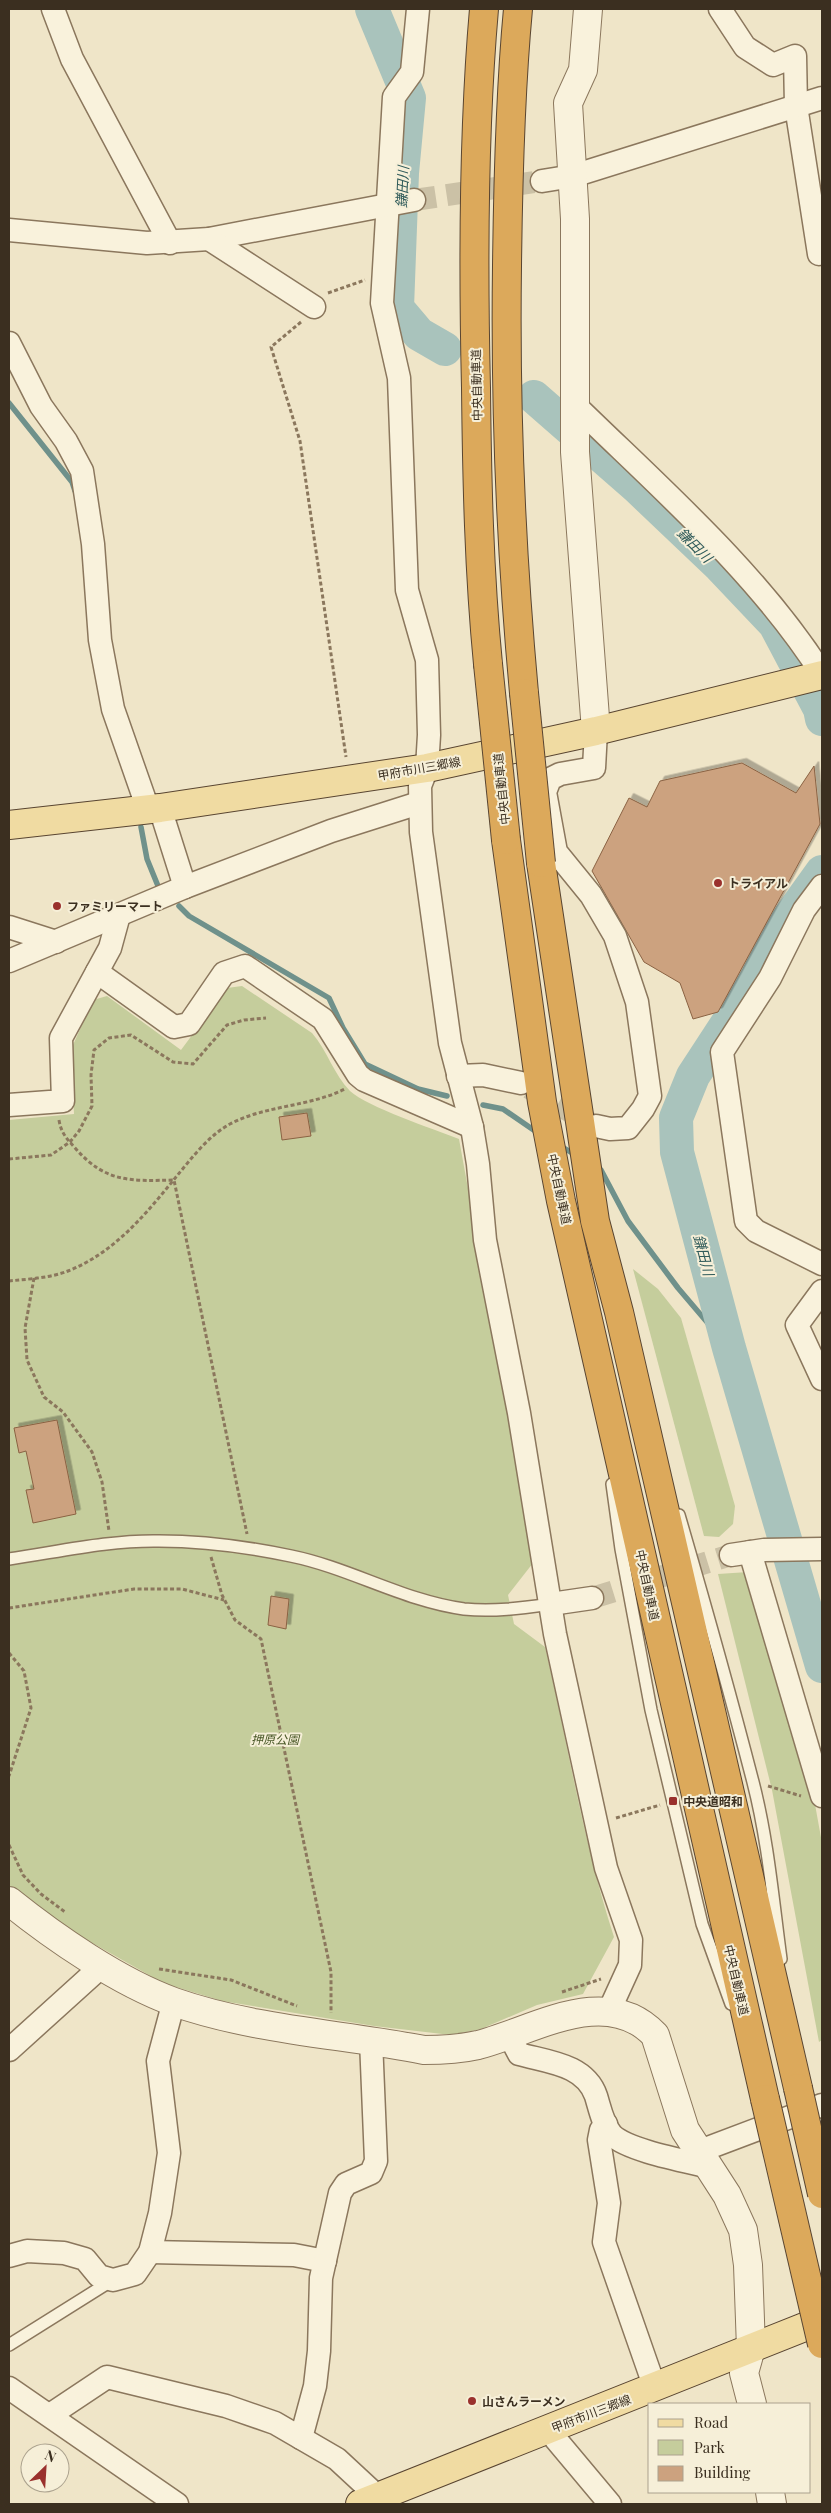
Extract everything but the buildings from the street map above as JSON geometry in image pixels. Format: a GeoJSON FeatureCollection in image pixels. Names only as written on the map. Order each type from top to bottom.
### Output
{"type":"FeatureCollection","features":[{"type":"Feature","properties":{"kind":"highway","name":"中央自動車道"},"geometry":{"type":"LineString","coordinates":[[484,9],[477,169],[474,318],[482,605],[506,840],[542,1102],[566,1222],[676,1716],[822,2345]]}},
{"type":"Feature","properties":{"kind":"highway"},"geometry":{"type":"LineString","coordinates":[[518,9],[508,165],[506,318],[509,493],[516,612],[542,863],[587,1125],[599,1238],[619,1312],[822,2194]]}},
{"type":"Feature","properties":{"kind":"main road","name":"甲府市川三郷線"},"geometry":{"type":"LineString","coordinates":[[9,825],[154,808],[428,768],[596,731],[822,674]]}},
{"type":"Feature","properties":{"kind":"main road","name":"甲府市川三郷線"},"geometry":{"type":"LineString","coordinates":[[369,2500],[655,2388],[822,2320]]}},
{"type":"Feature","properties":{"kind":"street"},"geometry":{"type":"LineString","coordinates":[[53,9],[72,59],[170,243]]}},
{"type":"Feature","properties":{"kind":"street"},"geometry":{"type":"LineString","coordinates":[[418,9],[412,72],[394,97],[382,303],[399,378],[407,590],[427,660],[429,710],[428,768],[420,786],[421,832],[448,1034],[472,1127],[478,1164],[485,1240],[519,1413],[555,1634],[606,1868],[631,1940],[630,1965],[609,2012]]}},
{"type":"Feature","properties":{"kind":"street"},"geometry":{"type":"LineString","coordinates":[[587,1125],[610,1129],[628,1128],[644,1109],[650,1096],[637,1002],[615,936],[591,895],[556,852],[545,792],[550,779],[560,774],[594,768],[596,731],[575,452],[575,219],[568,103],[582,70],[588,9]]}},
{"type":"Feature","properties":{"kind":"street"},"geometry":{"type":"LineString","coordinates":[[720,9],[746,48],[774,65],[795,56],[796,106],[819,254],[822,253]]}},
{"type":"Feature","properties":{"kind":"street"},"geometry":{"type":"LineString","coordinates":[[542,181],[573,176],[822,98]]}},
{"type":"Feature","properties":{"kind":"street"},"geometry":{"type":"LineString","coordinates":[[9,230],[147,243],[170,243],[209,239],[414,200]]}},
{"type":"Feature","properties":{"kind":"street"},"geometry":{"type":"LineString","coordinates":[[209,239],[314,307]]}},
{"type":"Feature","properties":{"kind":"street"},"geometry":{"type":"LineString","coordinates":[[9,343],[41,406],[66,441],[82,471],[93,544],[100,640],[113,709],[185,887]]}},
{"type":"Feature","properties":{"kind":"street"},"geometry":{"type":"LineString","coordinates":[[575,406],[700,527],[791,626],[815,646],[822,674]]}},
{"type":"Feature","properties":{"kind":"street"},"geometry":{"type":"LineString","coordinates":[[9,961],[185,887],[331,831],[419,803]]}},
{"type":"Feature","properties":{"kind":"street"},"geometry":{"type":"LineString","coordinates":[[822,886],[804,910],[770,978],[722,1052],[746,1221],[756,1231],[822,1264]]}},
{"type":"Feature","properties":{"kind":"street"},"geometry":{"type":"LineString","coordinates":[[9,1105],[63,1100],[61,1038],[110,948],[119,915]]}},
{"type":"Feature","properties":{"kind":"street"},"geometry":{"type":"LineString","coordinates":[[9,927],[56,942]]}},
{"type":"Feature","properties":{"kind":"street"},"geometry":{"type":"LineString","coordinates":[[97,972],[174,1028],[189,1024],[224,973],[245,966],[323,1019],[358,1075],[364,1080],[472,1127]]}},
{"type":"Feature","properties":{"kind":"street"},"geometry":{"type":"LineString","coordinates":[[458,1076],[483,1075],[521,1083]]}},
{"type":"Feature","properties":{"kind":"street"},"geometry":{"type":"LineString","coordinates":[[822,1291],[796,1326],[822,1379]]}},
{"type":"Feature","properties":{"kind":"street"},"geometry":{"type":"LineString","coordinates":[[814,1796],[749,1552],[819,1549]]}},
{"type":"Feature","properties":{"kind":"street"},"geometry":{"type":"LineString","coordinates":[[551,1604],[592,1598]]}},
{"type":"Feature","properties":{"kind":"street"},"geometry":{"type":"LineString","coordinates":[[9,1901],[33,1920],[135,1984],[174,2002],[217,2014],[270,2025],[424,2050],[447,2050],[478,2045],[566,2016],[588,2012],[609,2012],[625,2015],[645,2024],[655,2035],[685,2130],[727,2195],[743,2230],[748,2265],[751,2348],[744,2373],[752,2403]]}},
{"type":"Feature","properties":{"kind":"street"},"geometry":{"type":"LineString","coordinates":[[9,2050],[103,1965]]}},
{"type":"Feature","properties":{"kind":"street"},"geometry":{"type":"LineString","coordinates":[[9,2256],[27,2251],[64,2253],[85,2259],[99,2276],[112,2280],[135,2274],[150,2252],[160,2213],[169,2154],[158,2061],[174,2002]]}},
{"type":"Feature","properties":{"kind":"street"},"geometry":{"type":"LineString","coordinates":[[509,2034],[519,2054],[565,2066],[583,2075],[595,2093],[606,2124],[612,2134],[629,2145],[705,2159],[822,2105]]}},
{"type":"Feature","properties":{"kind":"street"},"geometry":{"type":"LineString","coordinates":[[301,2438],[315,2386],[319,2351],[320,2278],[340,2193],[346,2184],[371,2173],[376,2161],[371,2040]]}},
{"type":"Feature","properties":{"kind":"street"},"geometry":{"type":"LineString","coordinates":[[606,2124],[601,2130],[599,2140],[609,2203],[604,2242],[655,2388]]}},
{"type":"Feature","properties":{"kind":"street"},"geometry":{"type":"LineString","coordinates":[[150,2252],[294,2255],[325,2261]]}},
{"type":"Feature","properties":{"kind":"street"},"geometry":{"type":"LineString","coordinates":[[50,2415],[106,2377],[226,2406],[275,2423],[337,2459],[369,2500]]}},
{"type":"Feature","properties":{"kind":"street"},"geometry":{"type":"LineString","coordinates":[[9,2388],[177,2504]]}},
{"type":"Feature","properties":{"kind":"street"},"geometry":{"type":"LineString","coordinates":[[548,2430],[610,2504]]}},
{"type":"Feature","properties":{"kind":"lane"},"geometry":{"type":"LineString","coordinates":[[619,1312],[716,1641],[753,1782],[768,1859],[798,2088]]}},
{"type":"Feature","properties":{"kind":"lane"},"geometry":{"type":"LineString","coordinates":[[589,1319],[621,1549],[651,1710],[702,1924],[765,2099]]}},
{"type":"Feature","properties":{"kind":"lane"},"geometry":{"type":"LineString","coordinates":[[9,1559],[111,1544],[159,1540],[250,1549],[302,1559],[350,1572],[425,1600],[464,1608],[507,1610],[551,1604]]}},
{"type":"Feature","properties":{"kind":"lane"},"geometry":{"type":"LineString","coordinates":[[9,2345],[112,2280]]}},
{"type":"Feature","properties":{"kind":"path"},"geometry":{"type":"LineString","coordinates":[[350,780],[300,441],[271,347],[306,318],[320,296],[383,273]]}},
{"type":"Feature","properties":{"kind":"path"},"geometry":{"type":"LineString","coordinates":[[9,1159],[51,1155],[70,1142],[79,1131],[92,1106],[91,1075],[94,1050],[109,1038],[131,1035],[173,1062],[192,1064],[227,1025],[244,1020],[266,1018]]}},
{"type":"Feature","properties":{"kind":"path"},"geometry":{"type":"LineString","coordinates":[[9,1281],[68,1271],[103,1252],[144,1217],[196,1153],[229,1125],[274,1108],[328,1098],[364,1080]]}},
{"type":"Feature","properties":{"kind":"path"},"geometry":{"type":"LineString","coordinates":[[54,1101],[61,1132],[104,1174],[133,1181],[174,1180]]}},
{"type":"Feature","properties":{"kind":"path"},"geometry":{"type":"LineString","coordinates":[[174,1180],[250,1549]]}},
{"type":"Feature","properties":{"kind":"path"},"geometry":{"type":"LineString","coordinates":[[34,1278],[25,1328],[27,1360],[44,1397],[63,1412],[92,1452],[102,1482],[111,1544]]}},
{"type":"Feature","properties":{"kind":"path"},"geometry":{"type":"LineString","coordinates":[[208,1545],[225,1600],[236,1620],[261,1639],[331,1972],[331,2014]]}},
{"type":"Feature","properties":{"kind":"path"},"geometry":{"type":"LineString","coordinates":[[9,1608],[134,1589],[182,1590],[225,1600]]}},
{"type":"Feature","properties":{"kind":"path"},"geometry":{"type":"LineString","coordinates":[[9,1653],[24,1671],[31,1708],[9,1776]]}},
{"type":"Feature","properties":{"kind":"path"},"geometry":{"type":"LineString","coordinates":[[753,1782],[814,1796]]}},
{"type":"Feature","properties":{"kind":"path"},"geometry":{"type":"LineString","coordinates":[[597,1824],[673,1801]]}},
{"type":"Feature","properties":{"kind":"path"},"geometry":{"type":"LineString","coordinates":[[9,1845],[22,1874],[41,1894],[70,1916]]}},
{"type":"Feature","properties":{"kind":"path"},"geometry":{"type":"LineString","coordinates":[[154,1969],[231,1980],[304,2009]]}},
{"type":"Feature","properties":{"kind":"path"},"geometry":{"type":"LineString","coordinates":[[553,1995],[598,1979],[624,1981]]}},
{"type":"Feature","properties":{"kind":"path"},"geometry":{"type":"LineString","coordinates":[[322,2012],[339,2016]]}},
{"type":"Feature","properties":{"kind":"green space","name":"押原公園"},"geometry":{"type":"Polygon","coordinates":[[[242,986],[312,1033],[344,1085],[350,1091],[385,1111],[459,1139],[512,1431],[533,1563],[508,1595],[514,1624],[545,1647],[593,1865],[614,1937],[583,1994],[537,2005],[481,2029],[451,2035],[374,2026],[222,2001],[163,1983],[64,1927],[9,1885],[9,1120],[74,1114],[71,1058],[73,1045],[93,1000],[107,996],[181,1050],[227,988],[242,986]]]}},
{"type":"Feature","properties":{"kind":"green space"},"geometry":{"type":"Polygon","coordinates":[[[633,1269],[658,1289],[681,1318],[735,1506],[733,1524],[719,1537],[704,1536],[633,1269]]]}},
{"type":"Feature","properties":{"kind":"green space"},"geometry":{"type":"Polygon","coordinates":[[[748,1572],[805,1749],[822,1843],[822,2040],[819,2042],[772,1790],[718,1574],[748,1572]]]}},
{"type":"Feature","properties":{"kind":"waterway","name":"鎌田川"},"geometry":{"type":"LineString","coordinates":[[372,9],[409,98],[402,173],[397,308],[419,334],[445,349]]}},
{"type":"Feature","properties":{"kind":"waterway","name":"鎌田川"},"geometry":{"type":"LineString","coordinates":[[534,397],[637,487],[720,566],[775,624],[820,709],[822,719]]}},
{"type":"Feature","properties":{"kind":"waterway"},"geometry":{"type":"LineString","coordinates":[[9,403],[72,482],[75,491]]}},
{"type":"Feature","properties":{"kind":"waterway"},"geometry":{"type":"LineString","coordinates":[[141,827],[147,859],[158,886]]}},
{"type":"Feature","properties":{"kind":"waterway","name":"鎌田川"},"geometry":{"type":"LineString","coordinates":[[822,872],[781,929],[755,981],[693,1076],[676,1118],[677,1152],[729,1348],[822,1666]]}},
{"type":"Feature","properties":{"kind":"waterway"},"geometry":{"type":"LineString","coordinates":[[179,906],[189,916],[329,998],[343,1028],[365,1064],[418,1089],[447,1096]]}},
{"type":"Feature","properties":{"kind":"waterway"},"geometry":{"type":"LineString","coordinates":[[483,1105],[503,1109],[538,1133]]}},
{"type":"Feature","properties":{"kind":"waterway"},"geometry":{"type":"LineString","coordinates":[[559,1145],[577,1156]]}},
{"type":"Feature","properties":{"kind":"waterway"},"geometry":{"type":"LineString","coordinates":[[597,1168],[601,1170],[628,1221],[678,1288],[729,1348]]}},
{"type":"Feature","properties":{"kind":"tunnel"},"geometry":{"type":"LineString","coordinates":[[414,200],[542,181]]}},
{"type":"Feature","properties":{"kind":"tunnel"},"geometry":{"type":"LineString","coordinates":[[529,1088],[590,1123]]}},
{"type":"Feature","properties":{"kind":"tunnel"},"geometry":{"type":"LineString","coordinates":[[592,1598],[731,1555]]}},
{"type":"Feature","properties":{"kind":"place","name":"トライアル"},"geometry":{"type":"Point","coordinates":[718,883]}},
{"type":"Feature","properties":{"kind":"place","name":"ファミリーマート"},"geometry":{"type":"Point","coordinates":[57,906]}},
{"type":"Feature","properties":{"kind":"place","name":"中央道昭和"},"geometry":{"type":"Point","coordinates":[673,1801]}},
{"type":"Feature","properties":{"kind":"place","name":"山さんラーメン"},"geometry":{"type":"Point","coordinates":[472,2401]}}]}
